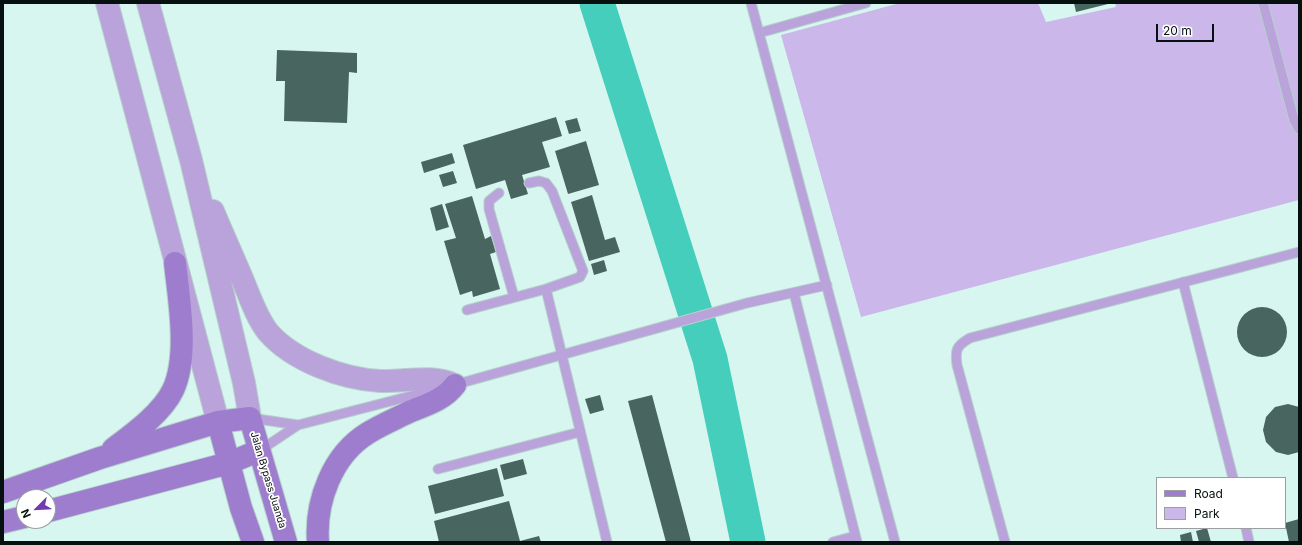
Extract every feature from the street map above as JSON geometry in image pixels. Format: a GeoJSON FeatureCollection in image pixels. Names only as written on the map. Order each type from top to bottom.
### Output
{"type":"FeatureCollection","features":[{"type":"Feature","properties":{"kind":"main road"},"geometry":{"type":"LineString","coordinates":[[100,458],[129,438],[160,410],[173,390],[180,367],[181,343],[180,305],[175,263]]}},
{"type":"Feature","properties":{"kind":"main road"},"geometry":{"type":"LineString","coordinates":[[318,542],[317,529],[319,510],[330,476],[354,444],[367,433],[445,396],[456,385]]}},
{"type":"Feature","properties":{"kind":"main road"},"geometry":{"type":"LineString","coordinates":[[3,492],[100,458],[218,422],[250,418]]}},
{"type":"Feature","properties":{"kind":"main road","name":"Jalan Bypass Juanda"},"geometry":{"type":"LineString","coordinates":[[250,418],[258,451],[286,542]]}},
{"type":"Feature","properties":{"kind":"main road"},"geometry":{"type":"LineString","coordinates":[[218,422],[241,508],[253,542]]}},
{"type":"Feature","properties":{"kind":"main road"},"geometry":{"type":"LineString","coordinates":[[56,508],[229,463],[258,451]]}},
{"type":"Feature","properties":{"kind":"main road"},"geometry":{"type":"LineString","coordinates":[[3,522],[16,519]]}},
{"type":"Feature","properties":{"kind":"street"},"geometry":{"type":"LineString","coordinates":[[107,3],[218,422]]}},
{"type":"Feature","properties":{"kind":"street"},"geometry":{"type":"LineString","coordinates":[[148,3],[190,160],[244,383],[250,418]]}},
{"type":"Feature","properties":{"kind":"street"},"geometry":{"type":"LineString","coordinates":[[190,160],[255,311],[268,332],[284,347],[312,364],[357,377],[380,381],[434,378],[445,380],[456,385]]}},
{"type":"Feature","properties":{"kind":"lane"},"geometry":{"type":"LineString","coordinates":[[752,3],[895,542]]}},
{"type":"Feature","properties":{"kind":"lane"},"geometry":{"type":"LineString","coordinates":[[759,32],[866,3]]}},
{"type":"Feature","properties":{"kind":"lane"},"geometry":{"type":"LineString","coordinates":[[1263,3],[1294,120],[1299,129]]}},
{"type":"Feature","properties":{"kind":"lane"},"geometry":{"type":"LineString","coordinates":[[467,310],[546,289],[580,277],[583,271],[552,191],[546,183],[529,183]]}},
{"type":"Feature","properties":{"kind":"lane"},"geometry":{"type":"LineString","coordinates":[[499,193],[489,201],[489,209],[514,297]]}},
{"type":"Feature","properties":{"kind":"lane"},"geometry":{"type":"LineString","coordinates":[[1004,542],[957,365],[957,349],[962,343],[970,338],[1299,252]]}},
{"type":"Feature","properties":{"kind":"lane"},"geometry":{"type":"LineString","coordinates":[[1183,282],[1233,477]]}},
{"type":"Feature","properties":{"kind":"lane"},"geometry":{"type":"LineString","coordinates":[[258,451],[298,425],[456,385],[747,303],[827,285]]}},
{"type":"Feature","properties":{"kind":"lane"},"geometry":{"type":"LineString","coordinates":[[546,289],[599,514],[607,542]]}},
{"type":"Feature","properties":{"kind":"lane"},"geometry":{"type":"LineString","coordinates":[[794,293],[856,539],[833,542]]}},
{"type":"Feature","properties":{"kind":"lane"},"geometry":{"type":"LineString","coordinates":[[250,418],[298,425]]}},
{"type":"Feature","properties":{"kind":"lane"},"geometry":{"type":"LineString","coordinates":[[438,468],[580,432]]}},
{"type":"Feature","properties":{"kind":"lane"},"geometry":{"type":"LineString","coordinates":[[1246,529],[1249,542]]}},
{"type":"Feature","properties":{"kind":"green space"},"geometry":{"type":"Polygon","coordinates":[[[900,3],[1038,3],[1046,22],[1116,7],[1115,3],[1299,3],[1299,200],[861,317],[781,35],[900,3]]]}},
{"type":"Feature","properties":{"kind":"building"},"geometry":{"type":"Polygon","coordinates":[[[1074,3],[1108,3],[1108,4],[1076,12],[1074,3]]]}},
{"type":"Feature","properties":{"kind":"building"},"geometry":{"type":"Polygon","coordinates":[[[277,50],[357,53],[357,73],[349,72],[347,123],[284,121],[285,81],[276,81],[277,50]]]}},
{"type":"Feature","properties":{"kind":"building"},"geometry":{"type":"Polygon","coordinates":[[[556,117],[562,136],[542,142],[550,167],[522,175],[528,194],[511,199],[505,180],[476,189],[463,145],[556,117]]]}},
{"type":"Feature","properties":{"kind":"building"},"geometry":{"type":"Polygon","coordinates":[[[577,118],[581,131],[569,134],[565,121],[577,118]]]}},
{"type":"Feature","properties":{"kind":"building"},"geometry":{"type":"Polygon","coordinates":[[[586,141],[599,185],[568,194],[555,151],[586,141]]]}},
{"type":"Feature","properties":{"kind":"building"},"geometry":{"type":"Polygon","coordinates":[[[452,153],[455,163],[424,173],[421,162],[452,153]]]}},
{"type":"Feature","properties":{"kind":"building"},"geometry":{"type":"Polygon","coordinates":[[[453,171],[457,183],[443,187],[439,175],[453,171]]]}},
{"type":"Feature","properties":{"kind":"building"},"geometry":{"type":"Polygon","coordinates":[[[592,195],[605,240],[615,237],[620,252],[589,261],[571,202],[592,195]]]}},
{"type":"Feature","properties":{"kind":"building"},"geometry":{"type":"Polygon","coordinates":[[[472,196],[485,239],[491,236],[496,252],[490,254],[500,289],[473,297],[472,291],[460,295],[444,241],[456,238],[445,204],[472,196]]]}},
{"type":"Feature","properties":{"kind":"building"},"geometry":{"type":"Polygon","coordinates":[[[442,204],[449,227],[436,231],[430,208],[442,204]]]}},
{"type":"Feature","properties":{"kind":"building"},"geometry":{"type":"Polygon","coordinates":[[[604,260],[607,271],[594,275],[591,264],[604,260]]]}},
{"type":"Feature","properties":{"kind":"building"},"geometry":{"type":"Polygon","coordinates":[[[1262,307],[1276,311],[1283,318],[1287,332],[1283,346],[1276,353],[1262,357],[1248,353],[1241,346],[1237,332],[1241,318],[1248,311],[1262,307]]]}},
{"type":"Feature","properties":{"kind":"building"},"geometry":{"type":"Polygon","coordinates":[[[600,395],[604,410],[590,414],[585,399],[600,395]]]}},
{"type":"Feature","properties":{"kind":"building"},"geometry":{"type":"Polygon","coordinates":[[[652,395],[691,542],[666,542],[628,401],[652,395]]]}},
{"type":"Feature","properties":{"kind":"building"},"geometry":{"type":"Polygon","coordinates":[[[1288,404],[1299,407],[1299,452],[1288,455],[1276,452],[1266,442],[1263,430],[1266,417],[1275,407],[1288,404]]]}},
{"type":"Feature","properties":{"kind":"building"},"geometry":{"type":"Polygon","coordinates":[[[523,459],[527,474],[504,480],[500,465],[523,459]]]}},
{"type":"Feature","properties":{"kind":"building"},"geometry":{"type":"Polygon","coordinates":[[[497,468],[504,496],[435,514],[428,486],[497,468]]]}},
{"type":"Feature","properties":{"kind":"building"},"geometry":{"type":"Polygon","coordinates":[[[509,501],[520,541],[539,536],[541,542],[439,542],[434,521],[509,501]]]}},
{"type":"Feature","properties":{"kind":"building"},"geometry":{"type":"Polygon","coordinates":[[[1299,519],[1299,542],[1289,542],[1286,523],[1299,519]]]}},
{"type":"Feature","properties":{"kind":"building"},"geometry":{"type":"Polygon","coordinates":[[[1207,529],[1211,542],[1199,542],[1196,531],[1207,529]]]}},
{"type":"Feature","properties":{"kind":"building"},"geometry":{"type":"Polygon","coordinates":[[[1191,532],[1193,542],[1181,542],[1180,535],[1191,532]]]}},
{"type":"Feature","properties":{"kind":"waterway"},"geometry":{"type":"LineString","coordinates":[[597,3],[710,359],[748,542]]}}]}
